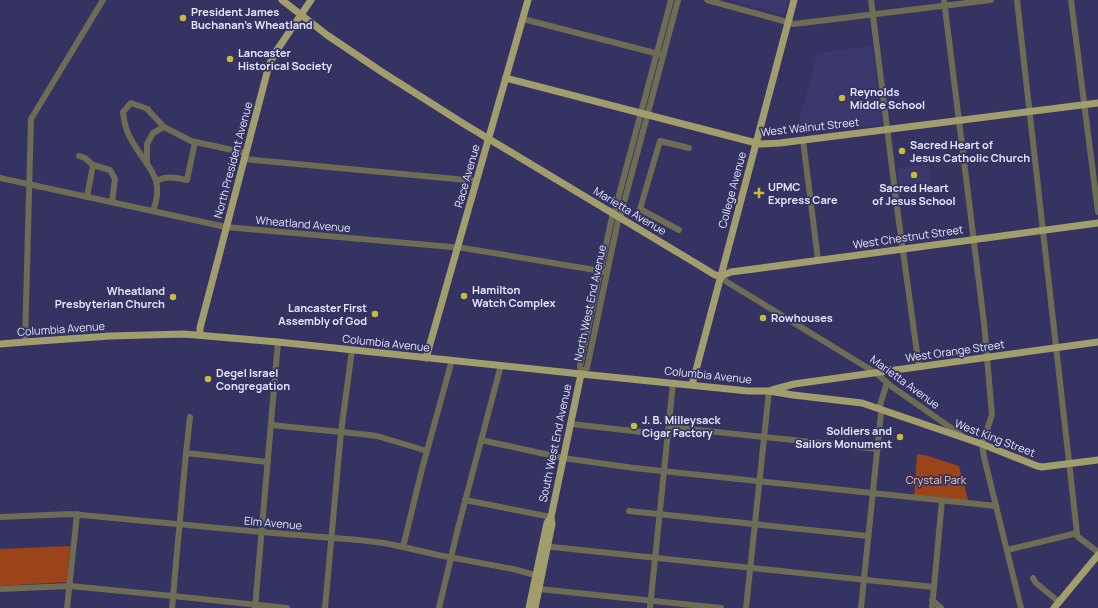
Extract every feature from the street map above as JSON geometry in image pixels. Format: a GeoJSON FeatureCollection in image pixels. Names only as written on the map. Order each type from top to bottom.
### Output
{"type":"FeatureCollection","features":[{"type":"Feature","properties":{"kind":"main road","name":"Marietta Avenue"},"geometry":{"type":"LineString","coordinates":[[282,0],[327,35],[364,60],[489,139],[714,275],[721,276]]}},
{"type":"Feature","properties":{"kind":"main road","name":"North President Avenue"},"geometry":{"type":"LineString","coordinates":[[200,335],[200,328],[226,227],[271,61],[311,0]]}},
{"type":"Feature","properties":{"kind":"main road","name":"Race Avenue"},"geometry":{"type":"LineString","coordinates":[[426,358],[528,0]]}},
{"type":"Feature","properties":{"kind":"main road","name":"College Avenue"},"geometry":{"type":"LineString","coordinates":[[692,385],[794,0]]}},
{"type":"Feature","properties":{"kind":"main road","name":"West Walnut Street"},"geometry":{"type":"LineString","coordinates":[[506,78],[762,144],[1098,103]]}},
{"type":"Feature","properties":{"kind":"main road","name":"West Chestnut Street"},"geometry":{"type":"LineString","coordinates":[[721,276],[731,272],[1098,223]]}},
{"type":"Feature","properties":{"kind":"main road","name":"Columbia Avenue"},"geometry":{"type":"LineString","coordinates":[[0,344],[110,336],[169,334],[200,335],[748,391],[769,391]]}},
{"type":"Feature","properties":{"kind":"main road","name":"West Orange Street"},"geometry":{"type":"LineString","coordinates":[[769,391],[794,384],[1098,342]]}},
{"type":"Feature","properties":{"kind":"main road","name":"South West End Avenue"},"geometry":{"type":"LineString","coordinates":[[529,608],[552,524],[551,517],[581,374]]}},
{"type":"Feature","properties":{"kind":"main road","name":"West King Street"},"geometry":{"type":"LineString","coordinates":[[769,391],[793,396],[855,402],[966,438],[1037,466],[1098,460]]}},
{"type":"Feature","properties":{"kind":"main road"},"geometry":{"type":"LineString","coordinates":[[1056,605],[1098,554]]}},
{"type":"Feature","properties":{"kind":"main road","name":"South West End Avenue"},"geometry":{"type":"LineString","coordinates":[[535,608],[539,589],[538,576]]}},
{"type":"Feature","properties":{"kind":"street"},"geometry":{"type":"LineString","coordinates":[[25,342],[30,123],[32,116],[103,0]]}},
{"type":"Feature","properties":{"kind":"street","name":"North West End Avenue"},"geometry":{"type":"LineString","coordinates":[[644,114],[656,54],[671,0]]}},
{"type":"Feature","properties":{"kind":"street","name":"North West End Avenue"},"geometry":{"type":"LineString","coordinates":[[581,374],[586,368],[618,221],[617,216],[644,114],[663,56],[678,0]]}},
{"type":"Feature","properties":{"kind":"street"},"geometry":{"type":"LineString","coordinates":[[707,0],[794,24],[945,3],[991,0]]}},
{"type":"Feature","properties":{"kind":"street"},"geometry":{"type":"LineString","coordinates":[[871,0],[902,249],[919,367]]}},
{"type":"Feature","properties":{"kind":"street"},"geometry":{"type":"LineString","coordinates":[[1017,0],[1077,533],[1078,536],[1098,554]]}},
{"type":"Feature","properties":{"kind":"street"},"geometry":{"type":"LineString","coordinates":[[1071,0],[1098,212]]}},
{"type":"Feature","properties":{"kind":"street"},"geometry":{"type":"LineString","coordinates":[[945,3],[974,240],[992,415],[982,444],[1021,608]]}},
{"type":"Feature","properties":{"kind":"street"},"geometry":{"type":"LineString","coordinates":[[523,19],[663,56]]}},
{"type":"Feature","properties":{"kind":"street"},"geometry":{"type":"LineString","coordinates":[[153,211],[156,203],[157,181],[131,140],[125,124],[123,112],[131,103],[148,109],[164,127],[176,134],[195,142],[245,156],[477,181]]}},
{"type":"Feature","properties":{"kind":"street"},"geometry":{"type":"LineString","coordinates":[[147,163],[147,144],[153,133],[164,127]]}},
{"type":"Feature","properties":{"kind":"street"},"geometry":{"type":"LineString","coordinates":[[803,140],[818,260]]}},
{"type":"Feature","properties":{"kind":"street"},"geometry":{"type":"LineString","coordinates":[[679,230],[640,209],[660,141],[688,148]]}},
{"type":"Feature","properties":{"kind":"street"},"geometry":{"type":"LineString","coordinates":[[157,181],[166,177],[187,180],[195,142]]}},
{"type":"Feature","properties":{"kind":"street"},"geometry":{"type":"LineString","coordinates":[[79,156],[85,158],[93,165],[110,170],[115,179],[112,202]]}},
{"type":"Feature","properties":{"kind":"street"},"geometry":{"type":"LineString","coordinates":[[87,197],[93,165]]}},
{"type":"Feature","properties":{"kind":"street","name":"Wheatland Avenue"},"geometry":{"type":"LineString","coordinates":[[0,178],[226,227],[458,248],[607,272]]}},
{"type":"Feature","properties":{"kind":"street","name":"North West End Avenue"},"geometry":{"type":"LineString","coordinates":[[581,374],[580,366],[600,270],[612,218],[617,216]]}},
{"type":"Feature","properties":{"kind":"street","name":"Marietta Avenue"},"geometry":{"type":"LineString","coordinates":[[721,276],[727,282],[876,373],[966,438]]}},
{"type":"Feature","properties":{"kind":"street"},"geometry":{"type":"LineString","coordinates":[[255,606],[278,342]]}},
{"type":"Feature","properties":{"kind":"street"},"geometry":{"type":"LineString","coordinates":[[325,608],[341,432],[352,350]]}},
{"type":"Feature","properties":{"kind":"street"},"geometry":{"type":"LineString","coordinates":[[403,547],[452,360]]}},
{"type":"Feature","properties":{"kind":"street"},"geometry":{"type":"LineString","coordinates":[[439,608],[450,557],[501,365]]}},
{"type":"Feature","properties":{"kind":"street"},"geometry":{"type":"LineString","coordinates":[[650,608],[673,383]]}},
{"type":"Feature","properties":{"kind":"street"},"geometry":{"type":"LineString","coordinates":[[861,608],[878,449],[881,414],[880,405],[888,383]]}},
{"type":"Feature","properties":{"kind":"street"},"geometry":{"type":"LineString","coordinates":[[746,608],[769,391]]}},
{"type":"Feature","properties":{"kind":"street"},"geometry":{"type":"LineString","coordinates":[[172,608],[190,417]]}},
{"type":"Feature","properties":{"kind":"street"},"geometry":{"type":"LineString","coordinates":[[571,424],[668,435]]}},
{"type":"Feature","properties":{"kind":"street"},"geometry":{"type":"LineString","coordinates":[[271,425],[377,436],[427,451]]}},
{"type":"Feature","properties":{"kind":"street"},"geometry":{"type":"LineString","coordinates":[[669,427],[878,449]]}},
{"type":"Feature","properties":{"kind":"street"},"geometry":{"type":"LineString","coordinates":[[481,440],[563,458],[664,471],[996,506]]}},
{"type":"Feature","properties":{"kind":"street"},"geometry":{"type":"LineString","coordinates":[[186,454],[268,462]]}},
{"type":"Feature","properties":{"kind":"street"},"geometry":{"type":"LineString","coordinates":[[465,500],[551,517]]}},
{"type":"Feature","properties":{"kind":"street"},"geometry":{"type":"LineString","coordinates":[[932,608],[942,500]]}},
{"type":"Feature","properties":{"kind":"street"},"geometry":{"type":"LineString","coordinates":[[630,511],[868,536]]}},
{"type":"Feature","properties":{"kind":"street"},"geometry":{"type":"LineString","coordinates":[[68,608],[77,514]]}},
{"type":"Feature","properties":{"kind":"street","name":"Elm Avenue"},"geometry":{"type":"LineString","coordinates":[[0,517],[77,514],[179,525],[359,540],[384,543],[513,569],[538,576]]}},
{"type":"Feature","properties":{"kind":"street"},"geometry":{"type":"LineString","coordinates":[[1007,550],[1077,533]]}},
{"type":"Feature","properties":{"kind":"street"},"geometry":{"type":"LineString","coordinates":[[545,546],[933,587]]}},
{"type":"Feature","properties":{"kind":"street"},"geometry":{"type":"LineString","coordinates":[[1033,578],[1056,605]]}},
{"type":"Feature","properties":{"kind":"street"},"geometry":{"type":"LineString","coordinates":[[0,589],[70,586],[255,606],[287,608]]}},
{"type":"Feature","properties":{"kind":"street"},"geometry":{"type":"LineString","coordinates":[[539,589],[722,608]]}},
{"type":"Feature","properties":{"kind":"street"},"geometry":{"type":"LineString","coordinates":[[932,600],[942,608]]}},
{"type":"Feature","properties":{"kind":"shaded area"},"geometry":{"type":"Polygon","coordinates":[[[729,0],[788,0],[784,15],[729,0]]]}},
{"type":"Feature","properties":{"kind":"shaded area","name":"Reynolds Middle School"},"geometry":{"type":"Polygon","coordinates":[[[872,46],[882,124],[800,133],[799,118],[817,53],[872,46]]]}},
{"type":"Feature","properties":{"kind":"shaded area","name":"Sacred Heart of Jesus School"},"geometry":{"type":"Polygon","coordinates":[[[929,164],[931,181],[899,185],[896,168],[929,164]]]}},
{"type":"Feature","properties":{"kind":"green space","name":"Crystal Park"},"geometry":{"type":"Polygon","coordinates":[[[917,454],[925,455],[959,466],[969,503],[914,497],[917,454]]]}},
{"type":"Feature","properties":{"kind":"green space"},"geometry":{"type":"Polygon","coordinates":[[[70,546],[67,582],[0,586],[0,549],[70,546]]]}},
{"type":"Feature","properties":{"kind":"place","name":"President James Buchanan's Wheatland"},"geometry":{"type":"Point","coordinates":[183,18]}},
{"type":"Feature","properties":{"kind":"place","name":"Lancaster Historical Society"},"geometry":{"type":"Point","coordinates":[230,59]}},
{"type":"Feature","properties":{"kind":"place","name":"Reynolds Middle School"},"geometry":{"type":"Point","coordinates":[842,98]}},
{"type":"Feature","properties":{"kind":"place","name":"Sacred Heart of Jesus Catholic Church"},"geometry":{"type":"Point","coordinates":[902,151]}},
{"type":"Feature","properties":{"kind":"place","name":"Sacred Heart of Jesus School"},"geometry":{"type":"Point","coordinates":[914,175]}},
{"type":"Feature","properties":{"kind":"place","name":"UPMC Express Care"},"geometry":{"type":"Point","coordinates":[759,193]}},
{"type":"Feature","properties":{"kind":"place","name":"Hamilton Watch Complex"},"geometry":{"type":"Point","coordinates":[464,296]}},
{"type":"Feature","properties":{"kind":"place","name":"Wheatland Presbyterian Church"},"geometry":{"type":"Point","coordinates":[173,297]}},
{"type":"Feature","properties":{"kind":"place","name":"Lancaster First Assembly of God"},"geometry":{"type":"Point","coordinates":[375,314]}},
{"type":"Feature","properties":{"kind":"place","name":"Rowhouses"},"geometry":{"type":"Point","coordinates":[763,318]}},
{"type":"Feature","properties":{"kind":"place","name":"Degel Israel Congregation"},"geometry":{"type":"Point","coordinates":[208,379]}},
{"type":"Feature","properties":{"kind":"place","name":"J. B. Milleysack Cigar Factory"},"geometry":{"type":"Point","coordinates":[634,426]}},
{"type":"Feature","properties":{"kind":"place","name":"Soldiers and Sailors Monument"},"geometry":{"type":"Point","coordinates":[900,437]}}]}
